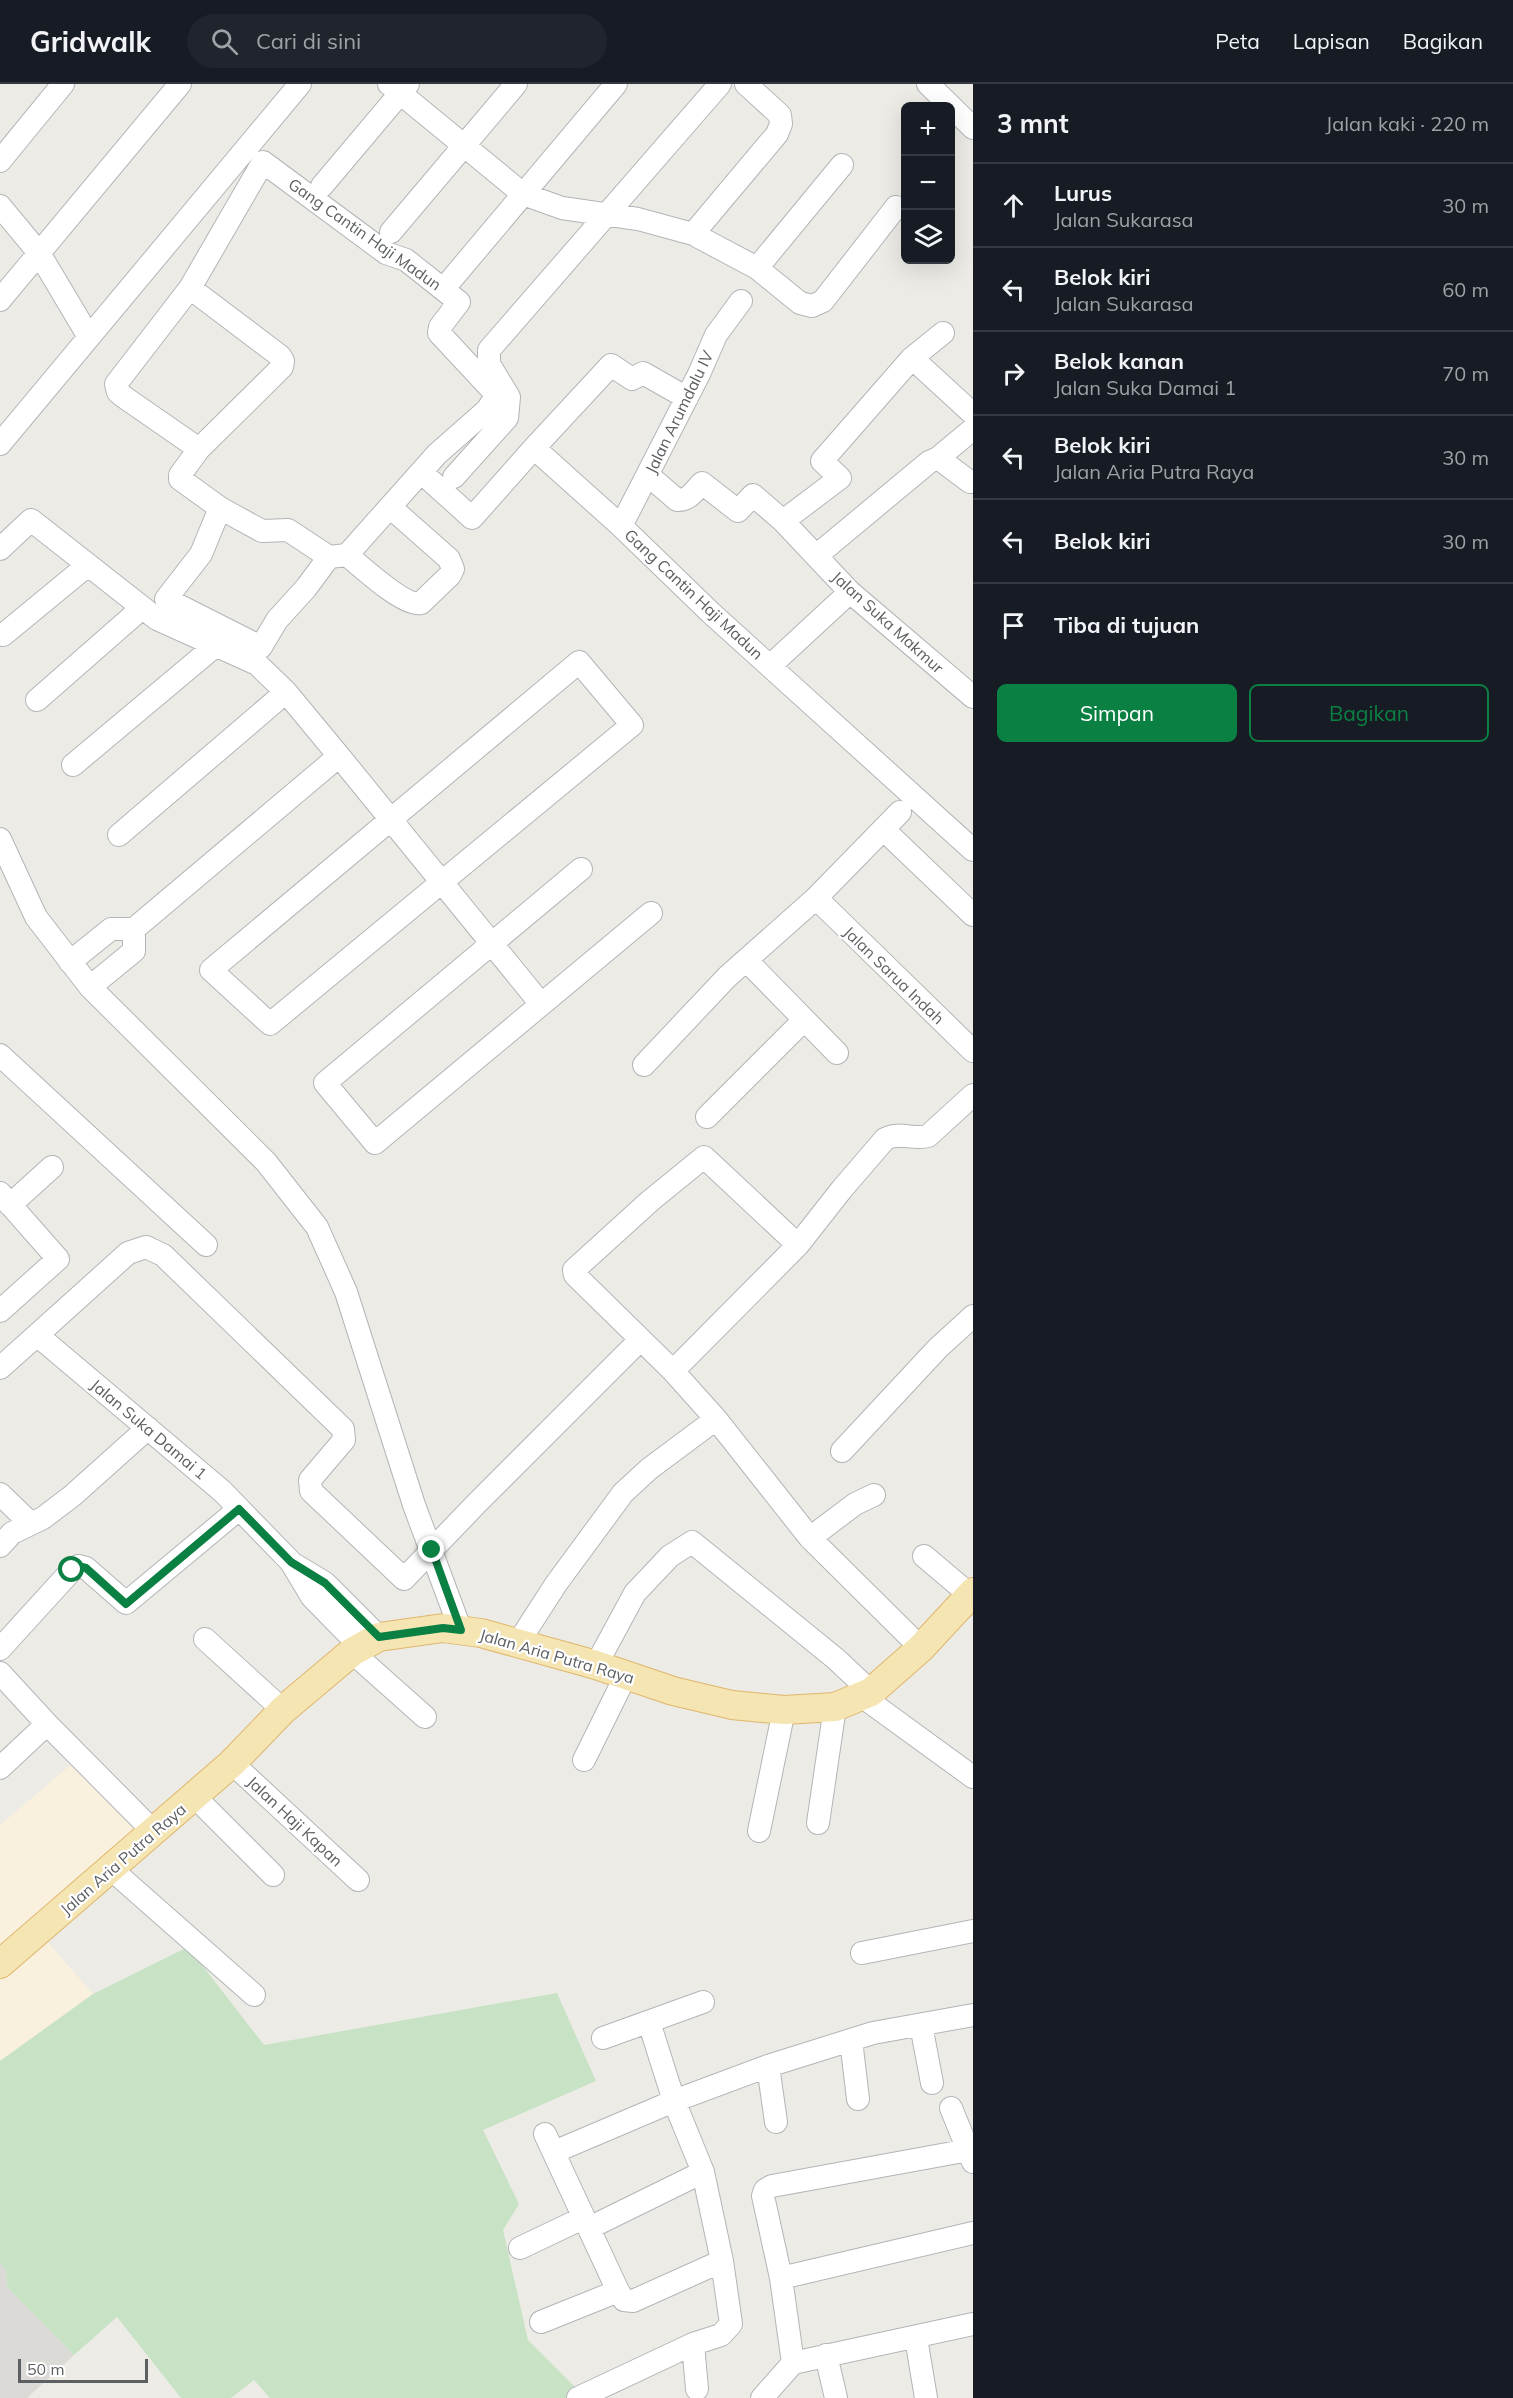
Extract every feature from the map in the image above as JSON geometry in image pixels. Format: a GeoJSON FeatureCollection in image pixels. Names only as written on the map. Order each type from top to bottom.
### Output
{"type":"FeatureCollection","features":[{"type":"Feature","properties":{"kind":"main road","name":"Jalan Aria Putra Raya"},"geometry":{"type":"LineString","coordinates":[[0,1964],[232,1762],[283,1710],[364,1645],[443,1628],[461,1630],[518,1643],[596,1665],[672,1691],[732,1705],[784,1710],[835,1707],[867,1694],[921,1648],[971,1593]]}},
{"type":"Feature","properties":{"kind":"street"},"geometry":{"type":"LineString","coordinates":[[0,160],[63,84]]}},
{"type":"Feature","properties":{"kind":"street"},"geometry":{"type":"LineString","coordinates":[[0,300],[180,84]]}},
{"type":"Feature","properties":{"kind":"street"},"geometry":{"type":"LineString","coordinates":[[0,444],[300,84]]}},
{"type":"Feature","properties":{"kind":"street"},"geometry":{"type":"LineString","coordinates":[[391,232],[516,84]]}},
{"type":"Feature","properties":{"kind":"street"},"geometry":{"type":"LineString","coordinates":[[452,280],[616,84]]}},
{"type":"Feature","properties":{"kind":"street"},"geometry":{"type":"LineString","coordinates":[[454,477],[507,418],[509,397],[489,364],[489,350],[720,84]]}},
{"type":"Feature","properties":{"kind":"street"},"geometry":{"type":"LineString","coordinates":[[693,234],[777,134],[781,124],[780,115],[746,84]]}},
{"type":"Feature","properties":{"kind":"street"},"geometry":{"type":"LineString","coordinates":[[927,84],[973,128]]}},
{"type":"Feature","properties":{"kind":"street"},"geometry":{"type":"LineString","coordinates":[[322,186],[399,87],[464,146],[523,194],[562,208],[638,219],[693,234],[757,268],[800,303],[812,306],[823,301],[896,207]]}},
{"type":"Feature","properties":{"kind":"street","name":"Gang Cantin Haji Madun"},"geometry":{"type":"LineString","coordinates":[[190,288],[263,162],[386,253],[406,260],[459,302],[440,327],[439,333],[494,392],[495,398],[487,410],[437,454],[390,507],[306,588],[277,620],[261,647],[166,599],[201,554],[220,508]]}},
{"type":"Feature","properties":{"kind":"street"},"geometry":{"type":"LineString","coordinates":[[757,268],[842,165]]}},
{"type":"Feature","properties":{"kind":"street"},"geometry":{"type":"LineString","coordinates":[[0,206],[39,253],[89,337]]}},
{"type":"Feature","properties":{"kind":"street"},"geometry":{"type":"LineString","coordinates":[[200,449],[124,397],[118,392],[116,384],[190,288],[280,356],[283,361],[282,367],[200,449],[180,478],[220,508],[262,531],[288,530],[338,556],[403,599],[415,604],[420,603],[450,575],[453,569],[449,560],[390,507]]}},
{"type":"Feature","properties":{"kind":"street","name":"Jalan Arumdalu IV"},"geometry":{"type":"LineString","coordinates":[[621,526],[687,398],[716,335],[741,301]]}},
{"type":"Feature","properties":{"kind":"street"},"geometry":{"type":"LineString","coordinates":[[783,521],[840,478],[822,461],[912,358],[943,333]]}},
{"type":"Feature","properties":{"kind":"street"},"geometry":{"type":"LineString","coordinates":[[912,358],[973,414]]}},
{"type":"Feature","properties":{"kind":"street"},"geometry":{"type":"LineString","coordinates":[[421,472],[472,518],[610,365],[632,379],[643,372],[687,398]]}},
{"type":"Feature","properties":{"kind":"street"},"geometry":{"type":"LineString","coordinates":[[816,556],[973,429]]}},
{"type":"Feature","properties":{"kind":"street","name":"Gang Cantin Haji Madun"},"geometry":{"type":"LineString","coordinates":[[534,448],[621,526],[711,613],[973,850]]}},
{"type":"Feature","properties":{"kind":"street"},"geometry":{"type":"LineString","coordinates":[[938,458],[970,482]]}},
{"type":"Feature","properties":{"kind":"street","name":"Jalan Suka Makmur"},"geometry":{"type":"LineString","coordinates":[[648,475],[677,500],[689,497],[702,483],[738,511],[753,495],[783,521],[850,592],[973,697]]}},
{"type":"Feature","properties":{"kind":"street"},"geometry":{"type":"LineString","coordinates":[[0,549],[31,520],[157,619],[257,664],[286,692],[541,1004]]}},
{"type":"Feature","properties":{"kind":"street"},"geometry":{"type":"LineString","coordinates":[[3,635],[88,565]]}},
{"type":"Feature","properties":{"kind":"street"},"geometry":{"type":"LineString","coordinates":[[771,665],[850,592]]}},
{"type":"Feature","properties":{"kind":"street"},"geometry":{"type":"LineString","coordinates":[[37,700],[142,608]]}},
{"type":"Feature","properties":{"kind":"street"},"geometry":{"type":"LineString","coordinates":[[73,765],[215,646]]}},
{"type":"Feature","properties":{"kind":"street"},"geometry":{"type":"LineString","coordinates":[[579,662],[633,725],[270,1024],[211,970],[391,819],[579,662]]}},
{"type":"Feature","properties":{"kind":"street"},"geometry":{"type":"LineString","coordinates":[[118,835],[286,692]]}},
{"type":"Feature","properties":{"kind":"street"},"geometry":{"type":"LineString","coordinates":[[70,962],[111,929],[134,929],[339,756]]}},
{"type":"Feature","properties":{"kind":"street"},"geometry":{"type":"LineString","coordinates":[[644,1065],[727,977],[816,898],[900,812]]}},
{"type":"Feature","properties":{"kind":"street"},"geometry":{"type":"LineString","coordinates":[[884,829],[973,915]]}},
{"type":"Feature","properties":{"kind":"street"},"geometry":{"type":"LineString","coordinates":[[0,839],[36,917],[90,987],[266,1162],[317,1227],[346,1292],[414,1505],[461,1630]]}},
{"type":"Feature","properties":{"kind":"street"},"geometry":{"type":"LineString","coordinates":[[581,869],[325,1083],[375,1143],[651,913]]}},
{"type":"Feature","properties":{"kind":"street","name":"Jalan Sarua Indah"},"geometry":{"type":"LineString","coordinates":[[816,898],[973,1052]]}},
{"type":"Feature","properties":{"kind":"street"},"geometry":{"type":"LineString","coordinates":[[90,987],[134,951],[134,929]]}},
{"type":"Feature","properties":{"kind":"street"},"geometry":{"type":"LineString","coordinates":[[747,961],[837,1053]]}},
{"type":"Feature","properties":{"kind":"street"},"geometry":{"type":"LineString","coordinates":[[707,1117],[804,1020]]}},
{"type":"Feature","properties":{"kind":"street"},"geometry":{"type":"LineString","coordinates":[[0,1055],[206,1245]]}},
{"type":"Feature","properties":{"kind":"street"},"geometry":{"type":"LineString","coordinates":[[673,1371],[798,1245],[885,1139],[894,1134],[928,1136],[973,1095]]}},
{"type":"Feature","properties":{"kind":"street"},"geometry":{"type":"LineString","coordinates":[[798,1245],[707,1159],[699,1160],[574,1270],[576,1275],[673,1371],[716,1419],[810,1538],[921,1648]]}},
{"type":"Feature","properties":{"kind":"street"},"geometry":{"type":"LineString","coordinates":[[0,1311],[58,1259],[5,1199],[52,1167]]}},
{"type":"Feature","properties":{"kind":"street"},"geometry":{"type":"LineString","coordinates":[[0,1368],[128,1253],[146,1247],[163,1255],[343,1429],[344,1440],[310,1480],[311,1491],[404,1579],[640,1340]]}},
{"type":"Feature","properties":{"kind":"street"},"geometry":{"type":"LineString","coordinates":[[842,1451],[938,1348],[973,1316]]}},
{"type":"Feature","properties":{"kind":"street","name":"Jalan Suka Damai 1"},"geometry":{"type":"LineString","coordinates":[[37,1335],[148,1428],[239,1509],[291,1562],[325,1583],[364,1645],[425,1717]]}},
{"type":"Feature","properties":{"kind":"street"},"geometry":{"type":"LineString","coordinates":[[518,1643],[556,1584],[623,1493],[650,1469],[716,1419]]}},
{"type":"Feature","properties":{"kind":"street"},"geometry":{"type":"LineString","coordinates":[[0,1546],[12,1533],[43,1518],[72,1496],[148,1428]]}},
{"type":"Feature","properties":{"kind":"street"},"geometry":{"type":"LineString","coordinates":[[0,1494],[30,1524]]}},
{"type":"Feature","properties":{"kind":"street"},"geometry":{"type":"LineString","coordinates":[[810,1538],[855,1504],[874,1495]]}},
{"type":"Feature","properties":{"kind":"street"},"geometry":{"type":"LineString","coordinates":[[0,1648],[78,1566],[86,1568],[126,1604],[239,1509]]}},
{"type":"Feature","properties":{"kind":"street"},"geometry":{"type":"LineString","coordinates":[[596,1665],[635,1593],[670,1556],[692,1542],[698,1544],[836,1659],[867,1694],[973,1777]]}},
{"type":"Feature","properties":{"kind":"street"},"geometry":{"type":"LineString","coordinates":[[924,1556],[971,1593]]}},
{"type":"Feature","properties":{"kind":"street"},"geometry":{"type":"LineString","coordinates":[[205,1639],[283,1710]]}},
{"type":"Feature","properties":{"kind":"street"},"geometry":{"type":"LineString","coordinates":[[0,1673],[154,1832]]}},
{"type":"Feature","properties":{"kind":"street"},"geometry":{"type":"LineString","coordinates":[[584,1760],[626,1675]]}},
{"type":"Feature","properties":{"kind":"street"},"geometry":{"type":"LineString","coordinates":[[818,1823],[835,1707]]}},
{"type":"Feature","properties":{"kind":"street"},"geometry":{"type":"LineString","coordinates":[[759,1831],[784,1710]]}},
{"type":"Feature","properties":{"kind":"street"},"geometry":{"type":"LineString","coordinates":[[0,1768],[47,1724]]}},
{"type":"Feature","properties":{"kind":"street","name":"Jalan Haji Kapan"},"geometry":{"type":"LineString","coordinates":[[232,1762],[358,1880]]}},
{"type":"Feature","properties":{"kind":"street"},"geometry":{"type":"LineString","coordinates":[[194,1796],[273,1875]]}},
{"type":"Feature","properties":{"kind":"street"},"geometry":{"type":"LineString","coordinates":[[111,1869],[254,1995]]}},
{"type":"Feature","properties":{"kind":"street"},"geometry":{"type":"LineString","coordinates":[[862,1953],[973,1931]]}},
{"type":"Feature","properties":{"kind":"street"},"geometry":{"type":"LineString","coordinates":[[603,2038],[703,2002]]}},
{"type":"Feature","properties":{"kind":"street"},"geometry":{"type":"LineString","coordinates":[[722,2261],[633,2301],[624,2300],[549,2143],[674,2101],[768,2066],[873,2033],[973,2015]]}},
{"type":"Feature","properties":{"kind":"street"},"geometry":{"type":"LineString","coordinates":[[578,2398],[693,2344],[721,2335],[730,2324],[722,2261],[703,2172],[674,2101],[649,2022]]}},
{"type":"Feature","properties":{"kind":"street"},"geometry":{"type":"LineString","coordinates":[[921,2025],[932,2083]]}},
{"type":"Feature","properties":{"kind":"street"},"geometry":{"type":"LineString","coordinates":[[851,2040],[858,2099]]}},
{"type":"Feature","properties":{"kind":"street"},"geometry":{"type":"LineString","coordinates":[[768,2066],[776,2122]]}},
{"type":"Feature","properties":{"kind":"street"},"geometry":{"type":"LineString","coordinates":[[793,2363],[781,2278],[763,2196],[765,2190],[771,2186],[971,2157],[951,2108]]}},
{"type":"Feature","properties":{"kind":"street"},"geometry":{"type":"LineString","coordinates":[[520,2248],[586,2223],[703,2172]]}},
{"type":"Feature","properties":{"kind":"street"},"geometry":{"type":"LineString","coordinates":[[781,2278],[973,2233]]}},
{"type":"Feature","properties":{"kind":"street"},"geometry":{"type":"LineString","coordinates":[[541,2322],[618,2291]]}},
{"type":"Feature","properties":{"kind":"street"},"geometry":{"type":"LineString","coordinates":[[762,2398],[793,2363],[973,2324]]}},
{"type":"Feature","properties":{"kind":"street"},"geometry":{"type":"LineString","coordinates":[[916,2337],[926,2398]]}},
{"type":"Feature","properties":{"kind":"street"},"geometry":{"type":"LineString","coordinates":[[693,2344],[697,2389]]}},
{"type":"Feature","properties":{"kind":"street"},"geometry":{"type":"LineString","coordinates":[[826,2355],[836,2398]]}},
{"type":"Feature","properties":{"kind":"shaded area"},"geometry":{"type":"Polygon","coordinates":[[[74,1762],[146,1832],[32,1924],[93,1994],[0,2061],[0,1825],[74,1762]]]}},
{"type":"Feature","properties":{"kind":"shaded area"},"geometry":{"type":"Polygon","coordinates":[[[0,2263],[6,2270],[7,2287],[74,2355],[27,2398],[0,2398],[0,2263]]]}},
{"type":"Feature","properties":{"kind":"green space"},"geometry":{"type":"Polygon","coordinates":[[[188,1947],[264,2045],[557,1993],[596,2081],[483,2130],[519,2204],[503,2230],[528,2340],[586,2398],[270,2398],[254,2380],[231,2398],[181,2398],[117,2317],[74,2355],[7,2287],[6,2270],[0,2263],[0,2061],[93,1994],[188,1947]]]}},
{"type":"Feature","properties":{"kind":"route"},"geometry":{"type":"LineString","coordinates":[[72,1570],[78,1566],[86,1568],[126,1604],[239,1509],[291,1562],[325,1583],[379,1637],[443,1628],[461,1630],[432,1550]]}}]}
